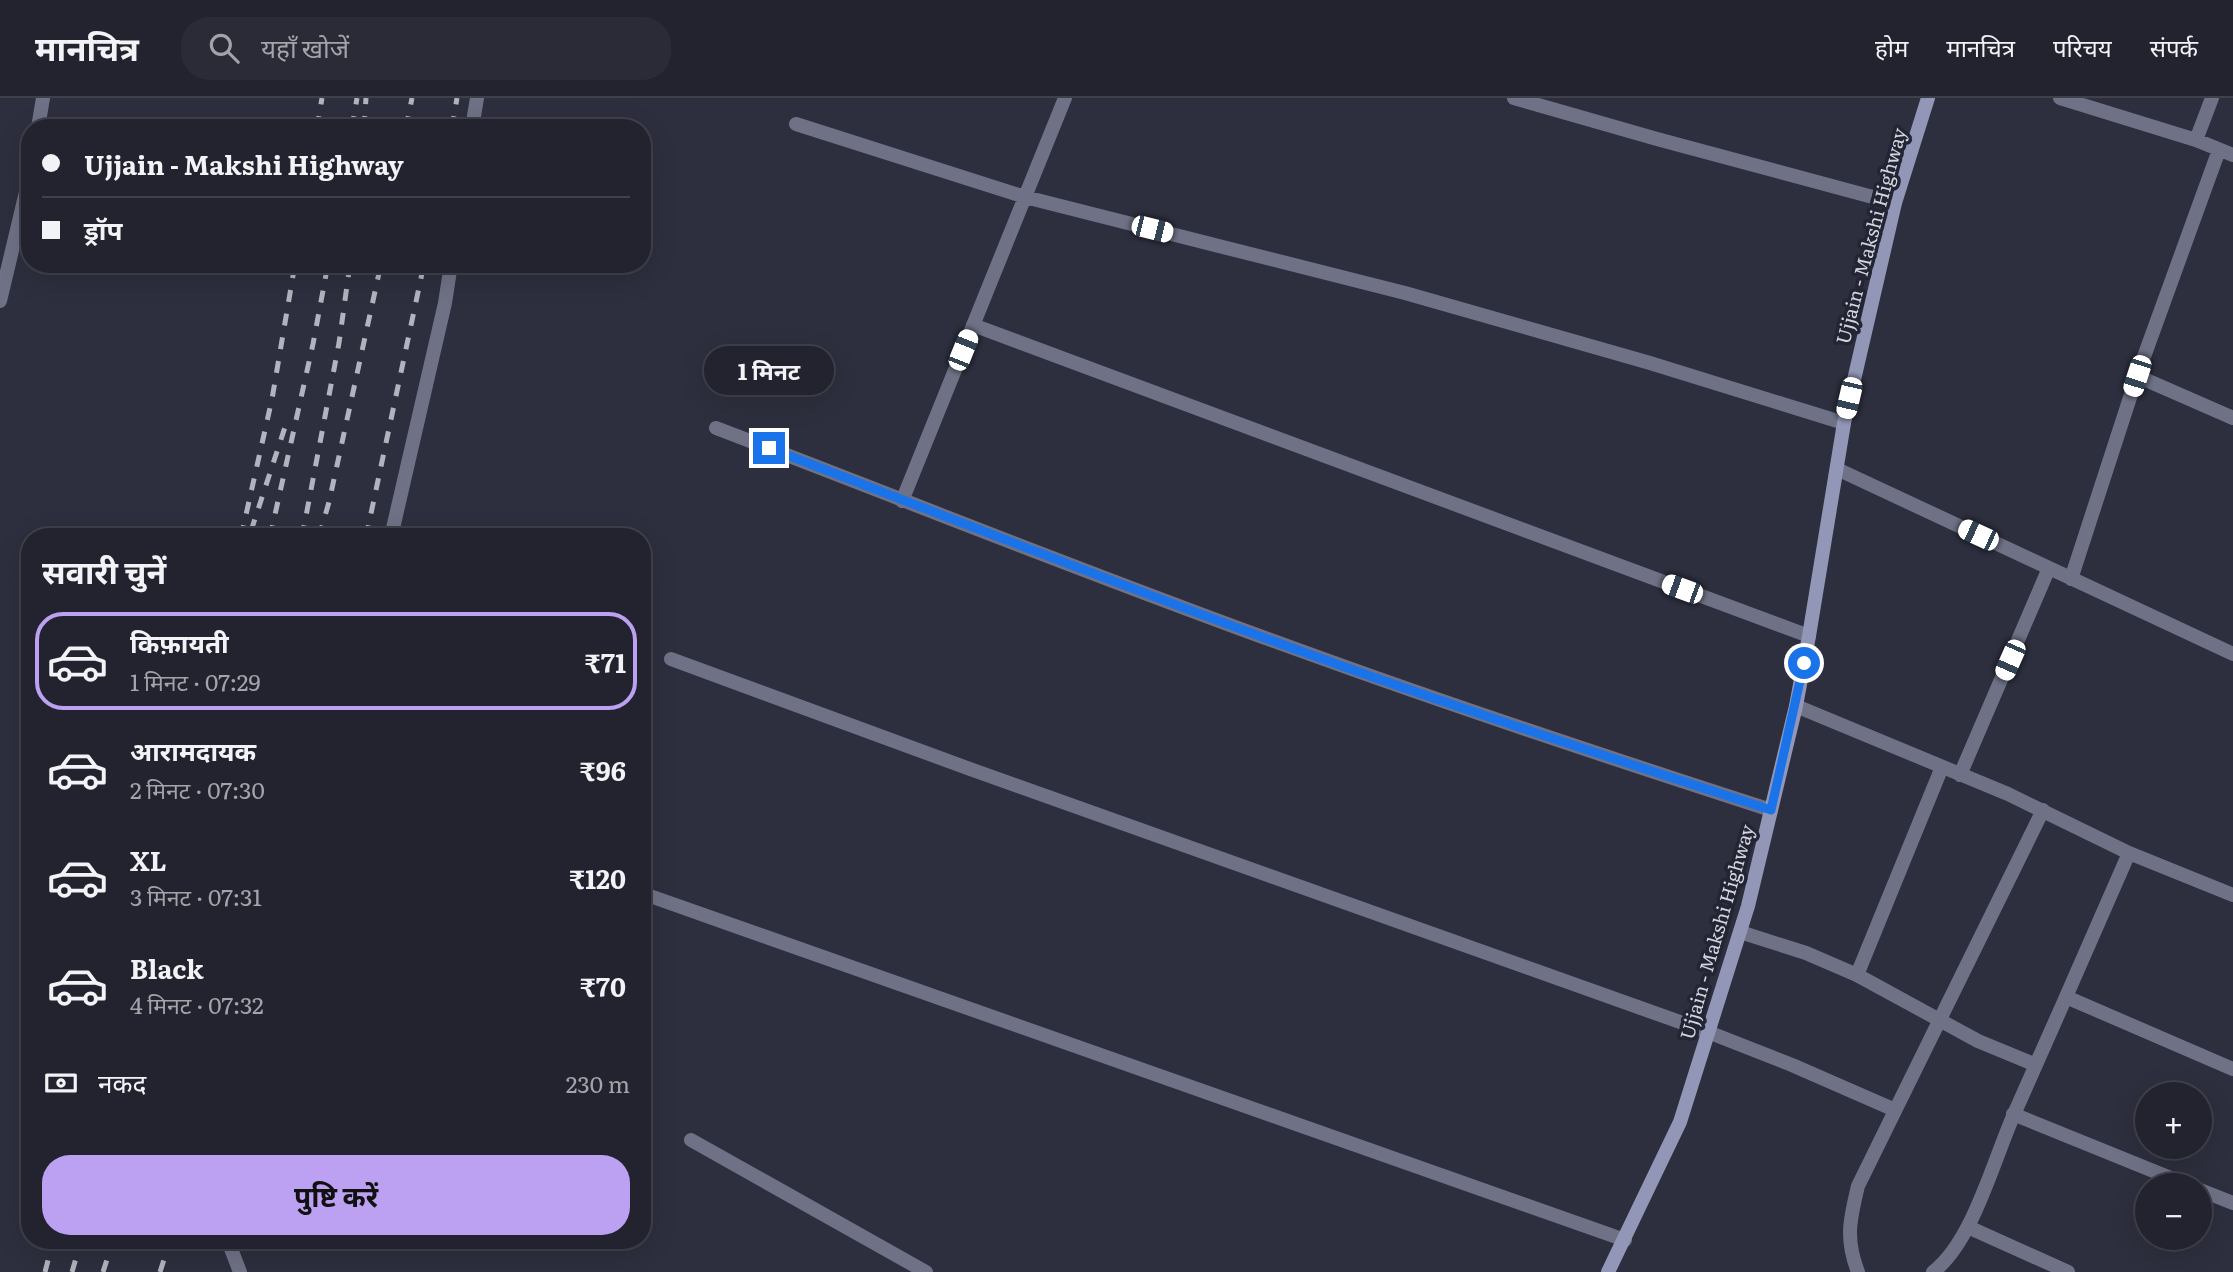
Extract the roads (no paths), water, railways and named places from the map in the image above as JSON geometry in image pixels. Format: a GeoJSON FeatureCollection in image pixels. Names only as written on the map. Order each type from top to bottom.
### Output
{"type":"FeatureCollection","features":[{"type":"Feature","properties":{"kind":"main road","name":"Ujjain - Makshi Highway"},"geometry":{"type":"LineString","coordinates":[[1608,1272],[1681,1122],[1740,932],[1796,706],[1844,423],[1895,203],[1928,98]]}},
{"type":"Feature","properties":{"kind":"street"},"geometry":{"type":"LineString","coordinates":[[40,119],[43,98]]}},
{"type":"Feature","properties":{"kind":"street"},"geometry":{"type":"LineString","coordinates":[[474,119],[477,98]]}},
{"type":"Feature","properties":{"kind":"street"},"geometry":{"type":"LineString","coordinates":[[902,501],[1065,98]]}},
{"type":"Feature","properties":{"kind":"street"},"geometry":{"type":"LineString","coordinates":[[1514,98],[1895,203]]}},
{"type":"Feature","properties":{"kind":"street"},"geometry":{"type":"LineString","coordinates":[[2060,98],[2196,140],[2226,153],[2137,376],[2071,579]]}},
{"type":"Feature","properties":{"kind":"street"},"geometry":{"type":"LineString","coordinates":[[2196,140],[2212,98]]}},
{"type":"Feature","properties":{"kind":"street"},"geometry":{"type":"LineString","coordinates":[[796,124],[1025,197],[1405,293],[1650,363],[1844,423]]}},
{"type":"Feature","properties":{"kind":"street"},"geometry":{"type":"LineString","coordinates":[[0,301],[21,213]]}},
{"type":"Feature","properties":{"kind":"street"},"geometry":{"type":"LineString","coordinates":[[393,528],[450,273]]}},
{"type":"Feature","properties":{"kind":"street"},"geometry":{"type":"LineString","coordinates":[[973,325],[1809,636]]}},
{"type":"Feature","properties":{"kind":"street"},"geometry":{"type":"LineString","coordinates":[[2137,376],[2233,418]]}},
{"type":"Feature","properties":{"kind":"street"},"geometry":{"type":"LineString","coordinates":[[716,428],[1140,592],[1330,662],[1499,722],[1771,810]]}},
{"type":"Feature","properties":{"kind":"street"},"geometry":{"type":"LineString","coordinates":[[1837,469],[2233,654]]}},
{"type":"Feature","properties":{"kind":"street"},"geometry":{"type":"LineString","coordinates":[[1960,775],[2049,568]]}},
{"type":"Feature","properties":{"kind":"street"},"geometry":{"type":"LineString","coordinates":[[671,659],[970,769],[1708,1032],[1895,1110]]}},
{"type":"Feature","properties":{"kind":"street"},"geometry":{"type":"LineString","coordinates":[[1796,706],[2043,810],[2129,853],[2233,895]]}},
{"type":"Feature","properties":{"kind":"street"},"geometry":{"type":"LineString","coordinates":[[1857,975],[1942,767]]}},
{"type":"Feature","properties":{"kind":"street"},"geometry":{"type":"LineString","coordinates":[[1858,1272],[1853,1259],[1849,1226],[1858,1186],[2043,810]]}},
{"type":"Feature","properties":{"kind":"street"},"geometry":{"type":"LineString","coordinates":[[1933,1272],[1945,1263],[1968,1227],[2014,1114],[2129,853]]}},
{"type":"Feature","properties":{"kind":"street"},"geometry":{"type":"LineString","coordinates":[[651,896],[1625,1240]]}},
{"type":"Feature","properties":{"kind":"street"},"geometry":{"type":"LineString","coordinates":[[1740,932],[1805,953],[1857,975],[1978,1041],[2036,1065]]}},
{"type":"Feature","properties":{"kind":"street"},"geometry":{"type":"LineString","coordinates":[[2067,998],[2233,1069]]}},
{"type":"Feature","properties":{"kind":"street"},"geometry":{"type":"LineString","coordinates":[[2014,1114],[2159,1173]]}},
{"type":"Feature","properties":{"kind":"street"},"geometry":{"type":"LineString","coordinates":[[691,1140],[926,1272]]}},
{"type":"Feature","properties":{"kind":"street"},"geometry":{"type":"LineString","coordinates":[[2212,1195],[2233,1203]]}},
{"type":"Feature","properties":{"kind":"street"},"geometry":{"type":"LineString","coordinates":[[1968,1227],[2067,1272]]}},
{"type":"Feature","properties":{"kind":"street"},"geometry":{"type":"LineString","coordinates":[[231,1249],[240,1272]]}},
{"type":"Feature","properties":{"kind":"railway"},"geometry":{"type":"LineString","coordinates":[[318,119],[322,98]]}},
{"type":"Feature","properties":{"kind":"railway"},"geometry":{"type":"LineString","coordinates":[[354,119],[357,98]]}},
{"type":"Feature","properties":{"kind":"railway"},"geometry":{"type":"LineString","coordinates":[[365,119],[366,98]]}},
{"type":"Feature","properties":{"kind":"railway"},"geometry":{"type":"LineString","coordinates":[[408,119],[412,98]]}},
{"type":"Feature","properties":{"kind":"railway"},"geometry":{"type":"LineString","coordinates":[[454,119],[457,98]]}},
{"type":"Feature","properties":{"kind":"railway"},"geometry":{"type":"LineString","coordinates":[[243,528],[272,399],[293,273]]}},
{"type":"Feature","properties":{"kind":"railway"},"geometry":{"type":"LineString","coordinates":[[272,528],[326,273]]}},
{"type":"Feature","properties":{"kind":"railway"},"geometry":{"type":"LineString","coordinates":[[304,528],[339,343],[349,273]]}},
{"type":"Feature","properties":{"kind":"railway"},"geometry":{"type":"LineString","coordinates":[[322,528],[379,273]]}},
{"type":"Feature","properties":{"kind":"railway"},"geometry":{"type":"LineString","coordinates":[[368,528],[422,273]]}},
{"type":"Feature","properties":{"kind":"railway"},"geometry":{"type":"LineString","coordinates":[[252,528],[286,424]]}},
{"type":"Feature","properties":{"kind":"railway"},"geometry":{"type":"LineString","coordinates":[[45,1272],[51,1249]]}},
{"type":"Feature","properties":{"kind":"railway"},"geometry":{"type":"LineString","coordinates":[[72,1272],[79,1249]]}},
{"type":"Feature","properties":{"kind":"railway"},"geometry":{"type":"LineString","coordinates":[[103,1272],[110,1249]]}},
{"type":"Feature","properties":{"kind":"railway"},"geometry":{"type":"LineString","coordinates":[[160,1272],[167,1249]]}}]}
